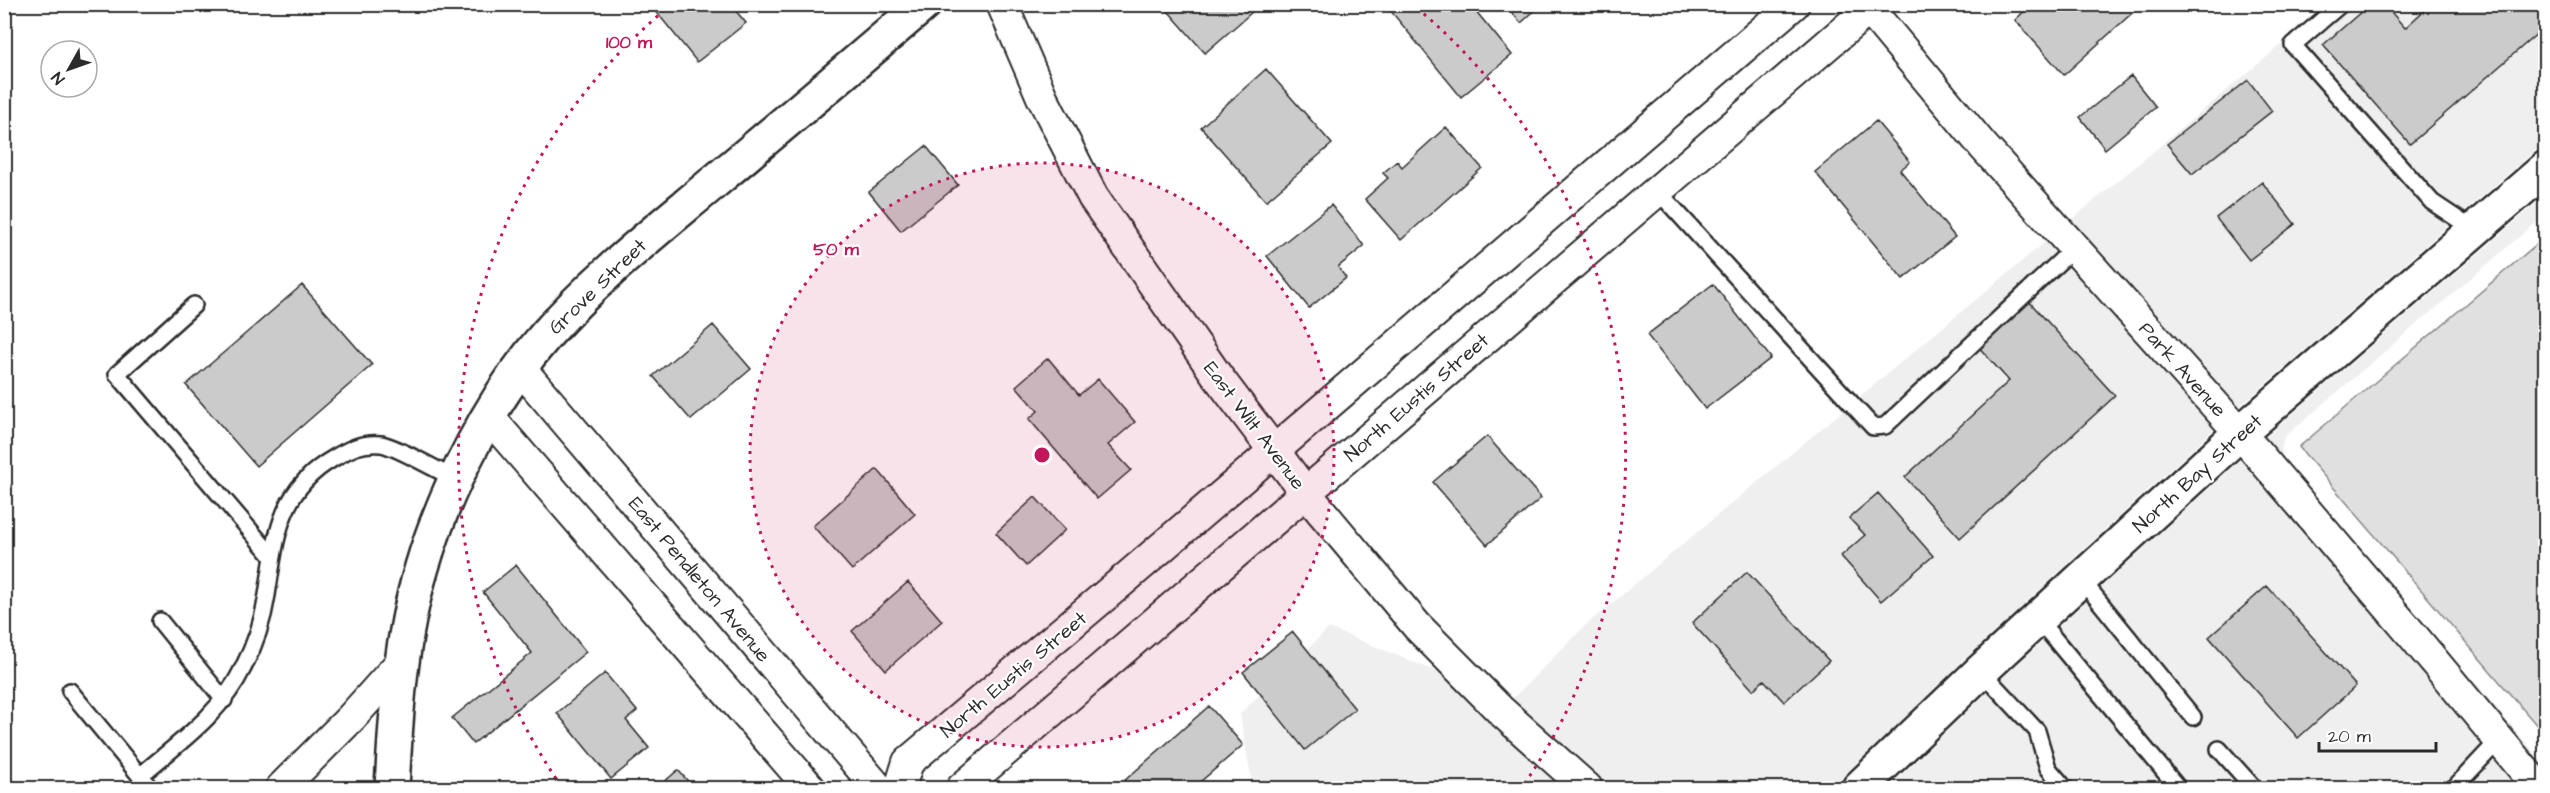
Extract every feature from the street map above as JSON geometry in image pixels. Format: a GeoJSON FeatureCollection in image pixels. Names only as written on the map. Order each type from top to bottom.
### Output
{"type":"FeatureCollection","features":[{"type":"Feature","properties":{"kind":"main road","name":"Grove Street"},"geometry":{"type":"LineString","coordinates":[[392,789],[402,661],[410,609],[422,567],[455,479],[489,417],[521,369],[545,336],[637,247],[924,4]]}},
{"type":"Feature","properties":{"kind":"main road","name":"North Bay Street"},"geometry":{"type":"LineString","coordinates":[[1859,789],[1981,671],[2240,433],[2546,168]]}},
{"type":"Feature","properties":{"kind":"street","name":"East Wilt Avenue"},"geometry":{"type":"LineString","coordinates":[[1002,4],[1041,97],[1093,197],[1218,377],[1305,492],[1417,626],[1501,711],[1587,789]]}},
{"type":"Feature","properties":{"kind":"street","name":"North Eustis Street"},"geometry":{"type":"LineString","coordinates":[[900,789],[908,762],[1126,578],[1794,4]]}},
{"type":"Feature","properties":{"kind":"street","name":"North Eustis Street"},"geometry":{"type":"LineString","coordinates":[[962,789],[1869,7]]}},
{"type":"Feature","properties":{"kind":"street","name":"Park Avenue"},"geometry":{"type":"LineString","coordinates":[[1869,7],[1983,146],[2240,433],[2539,789]]}},
{"type":"Feature","properties":{"kind":"street","name":"East Pendleton Avenue"},"geometry":{"type":"LineString","coordinates":[[521,369],[878,789]]}},
{"type":"Feature","properties":{"kind":"street"},"geometry":{"type":"LineString","coordinates":[[489,417],[810,789]]}},
{"type":"Feature","properties":{"kind":"street"},"geometry":{"type":"LineString","coordinates":[[281,789],[351,718],[402,661]]}},
{"type":"Feature","properties":{"kind":"lane"},"geometry":{"type":"LineString","coordinates":[[2341,4],[2293,45],[2432,202],[2474,230]]}},
{"type":"Feature","properties":{"kind":"lane"},"geometry":{"type":"LineString","coordinates":[[1658,190],[1873,427],[1886,426],[2074,248]]}},
{"type":"Feature","properties":{"kind":"lane"},"geometry":{"type":"LineString","coordinates":[[194,305],[117,374],[272,556]]}},
{"type":"Feature","properties":{"kind":"lane"},"geometry":{"type":"LineString","coordinates":[[140,776],[201,724],[224,700],[243,670],[259,634],[272,556],[282,516],[293,495],[306,478],[328,461],[354,446],[382,444],[455,479]]}},
{"type":"Feature","properties":{"kind":"lane"},"geometry":{"type":"LineString","coordinates":[[2081,579],[2193,717]]}},
{"type":"Feature","properties":{"kind":"lane"},"geometry":{"type":"LineString","coordinates":[[2038,619],[2178,789]]}},
{"type":"Feature","properties":{"kind":"lane"},"geometry":{"type":"LineString","coordinates":[[160,621],[224,700]]}},
{"type":"Feature","properties":{"kind":"lane"},"geometry":{"type":"LineString","coordinates":[[1981,671],[2037,731],[2049,768],[2065,789]]}},
{"type":"Feature","properties":{"kind":"lane"},"geometry":{"type":"LineString","coordinates":[[70,691],[150,789]]}},
{"type":"Feature","properties":{"kind":"lane"},"geometry":{"type":"LineString","coordinates":[[2454,789],[2499,740]]}},
{"type":"Feature","properties":{"kind":"lane"},"geometry":{"type":"LineString","coordinates":[[2218,748],[2254,789]]}},
{"type":"Feature","properties":{"kind":"shaded area"},"geometry":{"type":"Polygon","coordinates":[[[2329,5],[2545,5],[2545,142],[2226,418],[1967,657],[1831,788],[1253,788],[1240,714],[1329,628],[1510,701],[1586,625],[2329,5]]]}},
{"type":"Feature","properties":{"kind":"shaded area"},"geometry":{"type":"Polygon","coordinates":[[[2545,196],[2545,215],[2288,434],[2284,438],[2281,449],[2284,459],[2545,765],[2545,788],[1888,788],[1994,686],[2253,448],[2545,196]]]}},
{"type":"Feature","properties":{"kind":"shaded area"},"geometry":{"type":"Polygon","coordinates":[[[2545,237],[2545,735],[2299,447],[2545,237]]]}},
{"type":"Feature","properties":{"kind":"building"},"geometry":{"type":"Polygon","coordinates":[[[650,4],[730,4],[746,23],[697,62],[650,4]]]}},
{"type":"Feature","properties":{"kind":"building"},"geometry":{"type":"Polygon","coordinates":[[[1162,4],[1246,4],[1252,12],[1205,53],[1162,4]]]}},
{"type":"Feature","properties":{"kind":"building"},"geometry":{"type":"Polygon","coordinates":[[[1398,4],[1470,4],[1512,55],[1461,97],[1390,10],[1398,4]]]}},
{"type":"Feature","properties":{"kind":"building"},"geometry":{"type":"Polygon","coordinates":[[[1505,4],[1542,4],[1521,23],[1505,4]]]}},
{"type":"Feature","properties":{"kind":"building"},"geometry":{"type":"Polygon","coordinates":[[[2032,4],[2086,4],[2091,10],[2097,4],[2142,4],[2064,75],[2015,20],[2032,4]]]}},
{"type":"Feature","properties":{"kind":"building"},"geometry":{"type":"Polygon","coordinates":[[[2370,4],[2384,4],[2405,28],[2431,4],[2546,4],[2546,26],[2410,144],[2323,45],[2370,4]]]}},
{"type":"Feature","properties":{"kind":"building"},"geometry":{"type":"Polygon","coordinates":[[[1266,69],[1332,144],[1266,201],[1201,127],[1266,69]]]}},
{"type":"Feature","properties":{"kind":"building"},"geometry":{"type":"Polygon","coordinates":[[[2131,76],[2156,107],[2105,149],[2080,117],[2131,76]]]}},
{"type":"Feature","properties":{"kind":"building"},"geometry":{"type":"Polygon","coordinates":[[[2248,80],[2272,111],[2192,174],[2167,144],[2248,80]]]}},
{"type":"Feature","properties":{"kind":"building"},"geometry":{"type":"Polygon","coordinates":[[[1876,121],[1910,162],[1900,170],[1955,237],[1903,279],[1815,172],[1876,121]]]}},
{"type":"Feature","properties":{"kind":"building"},"geometry":{"type":"Polygon","coordinates":[[[1446,127],[1482,168],[1401,240],[1365,199],[1388,178],[1383,173],[1397,161],[1402,167],[1446,127]]]}},
{"type":"Feature","properties":{"kind":"building"},"geometry":{"type":"Polygon","coordinates":[[[926,146],[958,185],[901,231],[869,192],[926,146]]]}},
{"type":"Feature","properties":{"kind":"building"},"geometry":{"type":"Polygon","coordinates":[[[2262,182],[2295,224],[2249,260],[2216,218],[2262,182]]]}},
{"type":"Feature","properties":{"kind":"building"},"geometry":{"type":"Polygon","coordinates":[[[1331,205],[1364,246],[1338,267],[1346,278],[1309,308],[1267,256],[1331,205]]]}},
{"type":"Feature","properties":{"kind":"building"},"geometry":{"type":"Polygon","coordinates":[[[1713,284],[1771,358],[1705,409],[1647,335],[1713,284]]]}},
{"type":"Feature","properties":{"kind":"building"},"geometry":{"type":"Polygon","coordinates":[[[302,285],[372,365],[256,466],[186,385],[302,285]]]}},
{"type":"Feature","properties":{"kind":"building"},"geometry":{"type":"Polygon","coordinates":[[[2026,298],[2115,396],[1960,538],[1905,477],[2009,381],[1976,344],[2026,298]]]}},
{"type":"Feature","properties":{"kind":"building"},"geometry":{"type":"Polygon","coordinates":[[[713,325],[751,369],[691,420],[653,376],[713,325]]]}},
{"type":"Feature","properties":{"kind":"building"},"geometry":{"type":"Polygon","coordinates":[[[1048,358],[1079,395],[1098,379],[1135,422],[1108,445],[1131,470],[1097,499],[1029,419],[1038,411],[1016,386],[1048,358]]]}},
{"type":"Feature","properties":{"kind":"building"},"geometry":{"type":"Polygon","coordinates":[[[1487,436],[1541,498],[1487,545],[1433,482],[1487,436]]]}},
{"type":"Feature","properties":{"kind":"building"},"geometry":{"type":"Polygon","coordinates":[[[877,469],[915,514],[852,570],[813,526],[877,469]]]}},
{"type":"Feature","properties":{"kind":"building"},"geometry":{"type":"Polygon","coordinates":[[[1878,493],[1933,556],[1881,601],[1841,556],[1865,535],[1849,518],[1878,493]]]}},
{"type":"Feature","properties":{"kind":"building"},"geometry":{"type":"Polygon","coordinates":[[[1035,497],[1065,530],[1026,566],[996,533],[1035,497]]]}},
{"type":"Feature","properties":{"kind":"building"},"geometry":{"type":"Polygon","coordinates":[[[516,565],[586,652],[473,744],[452,718],[532,653],[483,592],[516,565]]]}},
{"type":"Feature","properties":{"kind":"building"},"geometry":{"type":"Polygon","coordinates":[[[1747,572],[1829,661],[1784,702],[1764,680],[1753,690],[1692,623],[1747,572]]]}},
{"type":"Feature","properties":{"kind":"building"},"geometry":{"type":"Polygon","coordinates":[[[908,582],[942,621],[886,670],[852,631],[908,582]]]}},
{"type":"Feature","properties":{"kind":"building"},"geometry":{"type":"Polygon","coordinates":[[[2267,586],[2356,686],[2298,738],[2209,637],[2267,586]]]}},
{"type":"Feature","properties":{"kind":"building"},"geometry":{"type":"Polygon","coordinates":[[[1293,632],[1355,709],[1305,750],[1243,672],[1293,632]]]}},
{"type":"Feature","properties":{"kind":"building"},"geometry":{"type":"Polygon","coordinates":[[[605,673],[637,711],[626,720],[649,748],[611,779],[557,713],[605,673]]]}},
{"type":"Feature","properties":{"kind":"building"},"geometry":{"type":"Polygon","coordinates":[[[1209,706],[1243,745],[1193,788],[1129,788],[1123,782],[1209,706]]]}},
{"type":"Feature","properties":{"kind":"building"},"geometry":{"type":"Polygon","coordinates":[[[678,770],[694,788],[657,788],[678,770]]]}}]}
